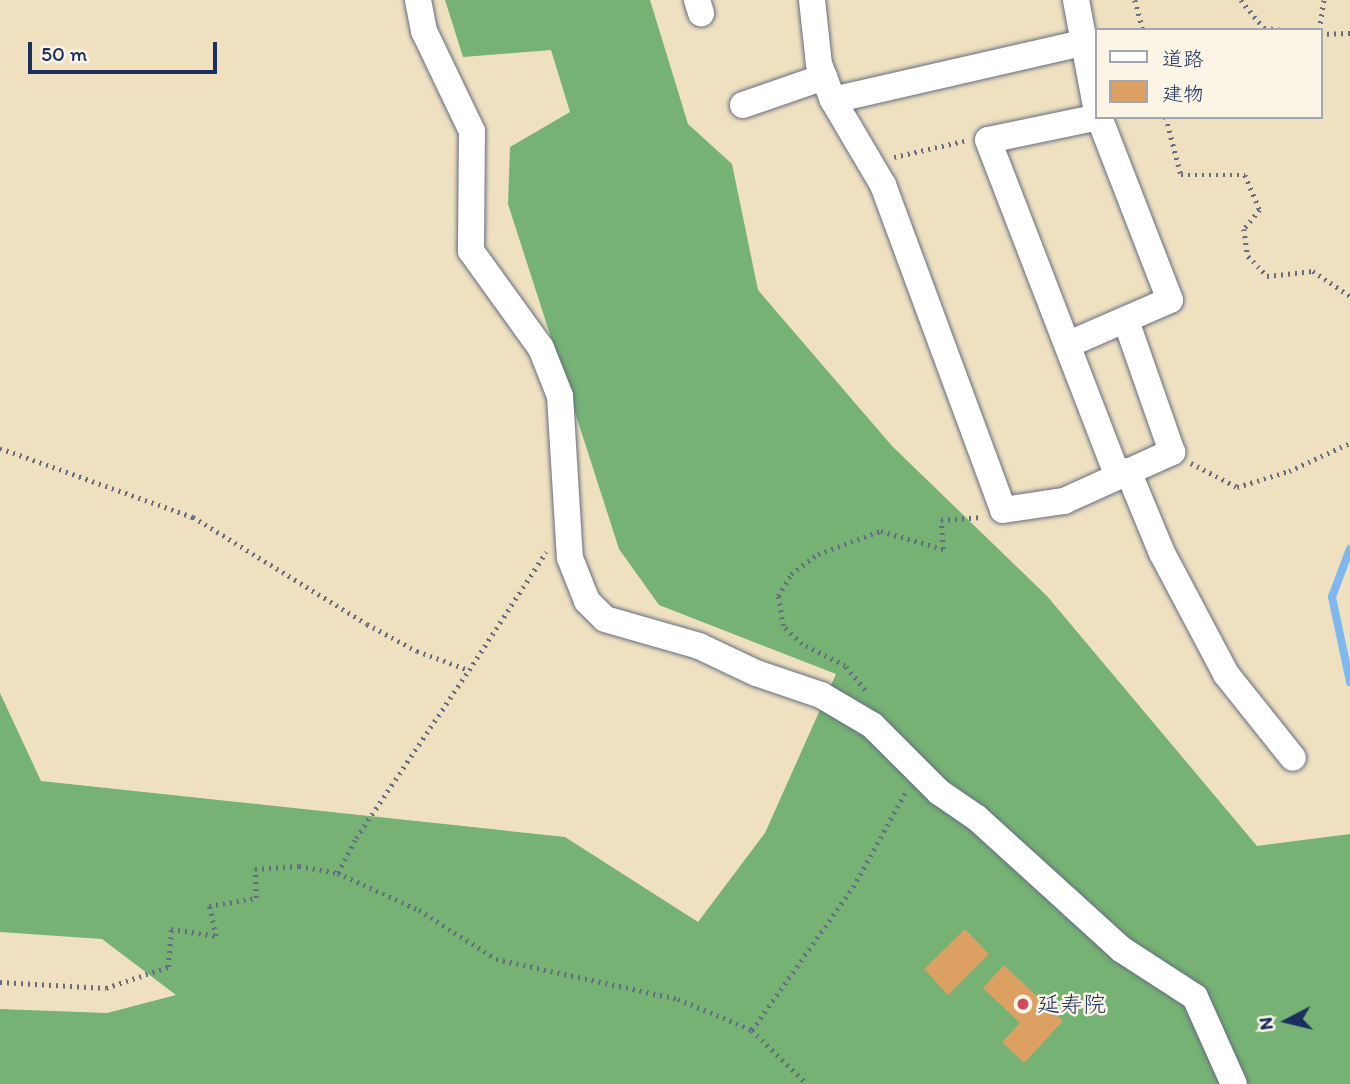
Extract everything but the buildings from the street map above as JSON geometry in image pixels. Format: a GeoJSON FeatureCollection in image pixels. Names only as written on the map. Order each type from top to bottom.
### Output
{"type":"FeatureCollection","features":[{"type":"Feature","properties":{"kind":"street"},"geometry":{"type":"LineString","coordinates":[[418,0],[424,30],[472,131],[471,251],[541,348],[560,396],[566,439],[568,534],[577,582],[605,619],[699,646],[756,673],[821,695],[872,725],[919,769],[939,792],[977,818],[1121,949],[1195,997],[1234,1084]]}},
{"type":"Feature","properties":{"kind":"street"},"geometry":{"type":"LineString","coordinates":[[813,0],[829,89],[873,161],[1003,510],[1064,501],[1172,452],[1126,321]]}},
{"type":"Feature","properties":{"kind":"street"},"geometry":{"type":"LineString","coordinates":[[1076,0],[1094,98]]}},
{"type":"Feature","properties":{"kind":"street"},"geometry":{"type":"LineString","coordinates":[[743,105],[1082,43]]}},
{"type":"Feature","properties":{"kind":"street"},"geometry":{"type":"LineString","coordinates":[[1094,118],[988,140],[1069,344],[1068,355],[1122,473],[1226,674],[1293,758]]}},
{"type":"Feature","properties":{"kind":"street"},"geometry":{"type":"LineString","coordinates":[[1069,344],[1170,300],[1100,119]]}},
{"type":"Feature","properties":{"kind":"path"},"geometry":{"type":"LineString","coordinates":[[1135,0],[1142,28]]}},
{"type":"Feature","properties":{"kind":"path"},"geometry":{"type":"LineString","coordinates":[[1241,0],[1264,28]]}},
{"type":"Feature","properties":{"kind":"path"},"geometry":{"type":"LineString","coordinates":[[1320,28],[1324,0]]}},
{"type":"Feature","properties":{"kind":"path"},"geometry":{"type":"LineString","coordinates":[[1322,32],[1350,33]]}},
{"type":"Feature","properties":{"kind":"path"},"geometry":{"type":"LineString","coordinates":[[1167,119],[1181,175],[1245,175],[1260,210],[1244,229],[1248,256],[1266,276],[1313,271],[1350,296]]}},
{"type":"Feature","properties":{"kind":"path"},"geometry":{"type":"LineString","coordinates":[[873,161],[988,140]]}},
{"type":"Feature","properties":{"kind":"path"},"geometry":{"type":"LineString","coordinates":[[1172,452],[1237,487],[1289,471],[1350,443]]}},
{"type":"Feature","properties":{"kind":"path"},"geometry":{"type":"LineString","coordinates":[[0,447],[137,493],[193,517],[368,624],[417,651],[469,670]]}},
{"type":"Feature","properties":{"kind":"path"},"geometry":{"type":"LineString","coordinates":[[872,725],[867,692],[845,666],[802,644],[783,626],[778,596],[790,574],[818,554],[881,531],[943,549],[941,520],[970,521],[1003,510]]}},
{"type":"Feature","properties":{"kind":"path"},"geometry":{"type":"LineString","coordinates":[[338,873],[356,838],[469,670],[542,555],[568,534]]}},
{"type":"Feature","properties":{"kind":"path"},"geometry":{"type":"LineString","coordinates":[[752,1030],[853,887],[919,769]]}},
{"type":"Feature","properties":{"kind":"path"},"geometry":{"type":"LineString","coordinates":[[0,982],[106,988],[168,967],[171,929],[216,936],[209,906],[256,898],[255,869],[299,866],[338,873],[419,909],[496,959],[678,999],[752,1030],[807,1084]]}},
{"type":"Feature","properties":{"kind":"green space"},"geometry":{"type":"Polygon","coordinates":[[[445,0],[650,0],[688,124],[732,164],[758,290],[892,446],[1047,596],[1257,846],[1350,834],[1350,1084],[0,1084],[0,1009],[107,1013],[176,995],[102,939],[0,932],[0,693],[41,781],[565,837],[698,922],[765,833],[836,674],[659,605],[619,549],[508,204],[510,147],[570,112],[551,50],[463,57],[445,0]]]}},
{"type":"Feature","properties":{"kind":"waterway"},"geometry":{"type":"LineString","coordinates":[[1350,549],[1332,597],[1350,682]]}},
{"type":"Feature","properties":{"kind":"place","name":"延寿院"},"geometry":{"type":"Point","coordinates":[1023,1004]}}]}
